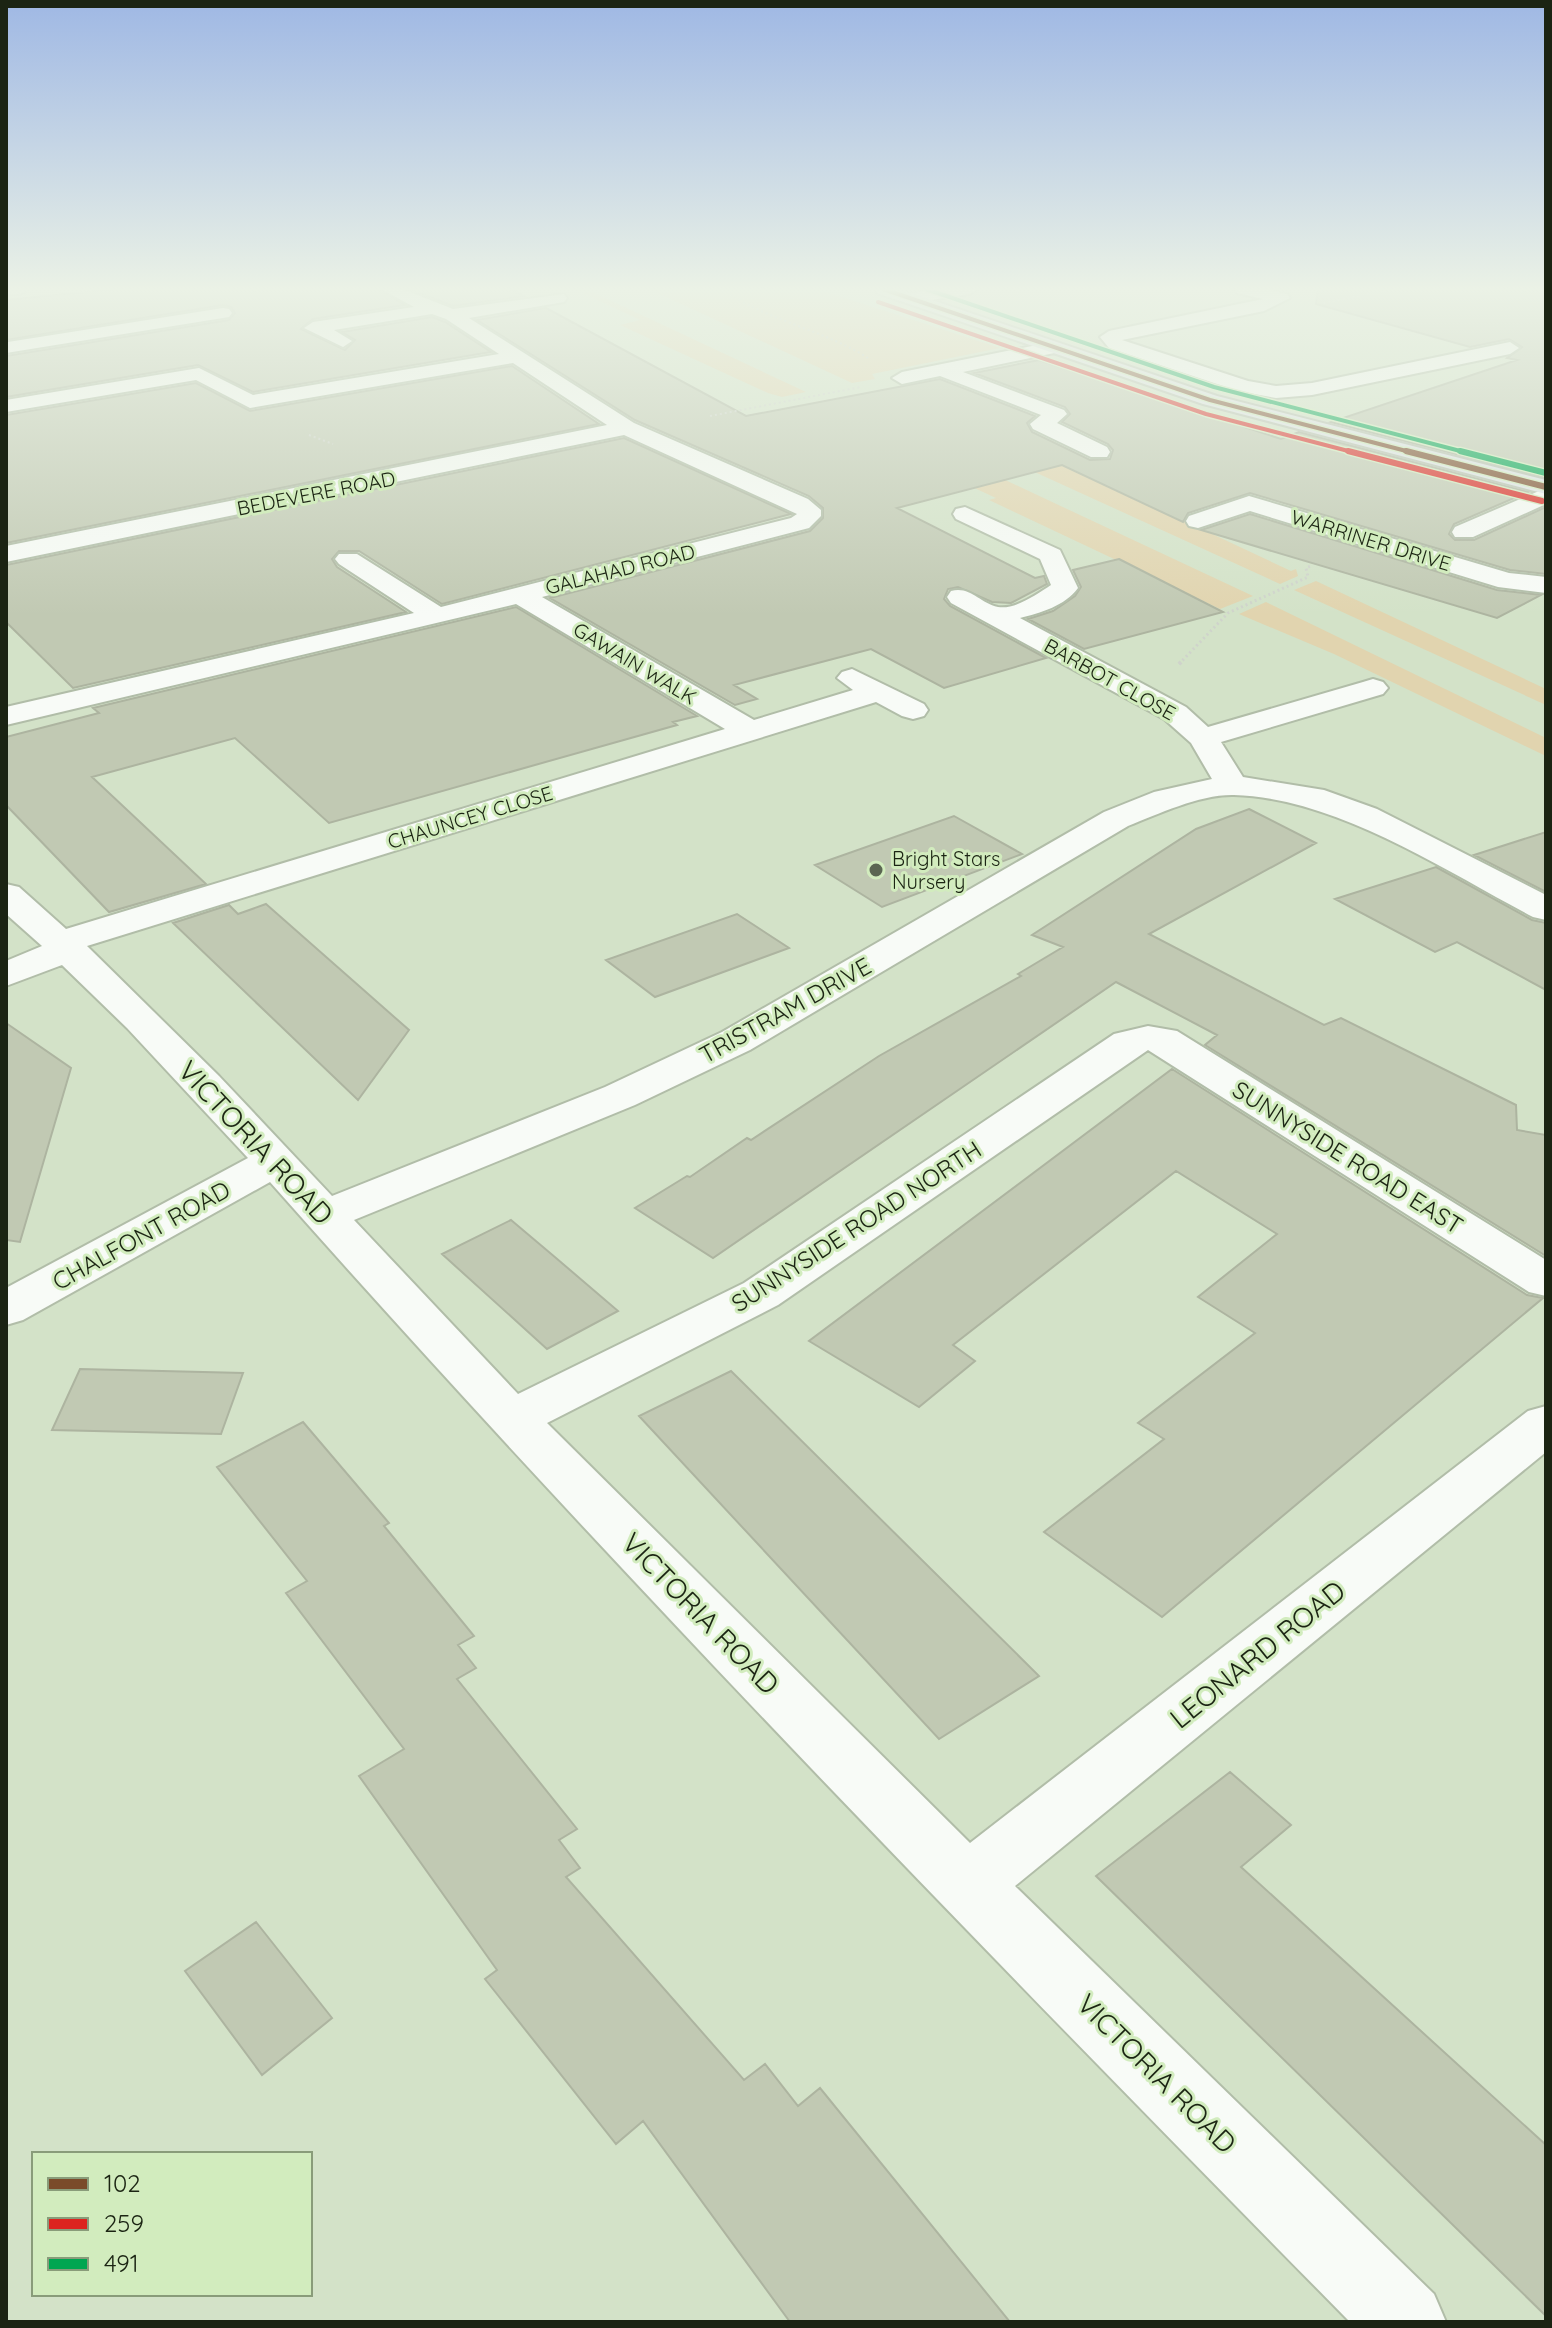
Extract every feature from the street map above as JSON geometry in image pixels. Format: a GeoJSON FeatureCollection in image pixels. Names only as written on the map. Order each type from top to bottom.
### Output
{"type":"FeatureCollection","features":[{"type":"Feature","properties":{"kind":"main road"},"geometry":{"type":"LineString","coordinates":[[1207,398],[1546,487]]}},
{"type":"Feature","properties":{"kind":"street"},"geometry":{"type":"LineString","coordinates":[[6,406],[56,398]]}},
{"type":"Feature","properties":{"kind":"street"},"geometry":{"type":"LineString","coordinates":[[242,398],[274,416]]}},
{"type":"Feature","properties":{"kind":"street"},"geometry":{"type":"LineString","coordinates":[[250,402],[275,398]]}},
{"type":"Feature","properties":{"kind":"street","name":"GALAHAD ROAD"},"geometry":{"type":"LineString","coordinates":[[6,716],[437,616],[800,523],[809,516],[809,510],[800,504],[626,428],[578,398]]}},
{"type":"Feature","properties":{"kind":"street"},"geometry":{"type":"LineString","coordinates":[[1014,398],[1057,414],[1041,424],[1099,452]]}},
{"type":"Feature","properties":{"kind":"street","name":"BEDEVERE ROAD"},"geometry":{"type":"LineString","coordinates":[[6,554],[626,428]]}},
{"type":"Feature","properties":{"kind":"street"},"geometry":{"type":"LineString","coordinates":[[1464,532],[1546,495]]}},
{"type":"Feature","properties":{"kind":"street","name":"WARRINER DRIVE"},"geometry":{"type":"LineString","coordinates":[[1198,521],[1249,503],[1507,581],[1546,585]]}},
{"type":"Feature","properties":{"kind":"street"},"geometry":{"type":"LineString","coordinates":[[965,514],[1051,555],[1065,588],[1038,605],[996,616]]}},
{"type":"Feature","properties":{"kind":"street"},"geometry":{"type":"LineString","coordinates":[[348,559],[437,616]]}},
{"type":"Feature","properties":{"kind":"street","name":"GAWAIN WALK"},"geometry":{"type":"LineString","coordinates":[[520,595],[750,731]]}},
{"type":"Feature","properties":{"kind":"street","name":"BARBOT CLOSE"},"geometry":{"type":"LineString","coordinates":[[960,597],[1138,690],[1175,713],[1203,738],[1232,785]]}},
{"type":"Feature","properties":{"kind":"street"},"geometry":{"type":"LineString","coordinates":[[846,675],[913,710]]}},
{"type":"Feature","properties":{"kind":"street"},"geometry":{"type":"LineString","coordinates":[[1203,738],[1373,688]]}},
{"type":"Feature","properties":{"kind":"street","name":"CHAUNCEY CLOSE"},"geometry":{"type":"LineString","coordinates":[[6,975],[66,945],[878,692]]}},
{"type":"Feature","properties":{"kind":"street"},"geometry":{"type":"LineString","coordinates":[[1232,785],[1324,800],[1365,816],[1546,909]]}},
{"type":"Feature","properties":{"kind":"street","name":"TRISTRAM DRIVE"},"geometry":{"type":"LineString","coordinates":[[325,1215],[490,1151],[736,1041],[1116,819],[1166,799],[1232,785]]}},
{"type":"Feature","properties":{"kind":"street","name":"VICTORIA ROAD"},"geometry":{"type":"LineString","coordinates":[[6,895],[66,945],[276,1161],[511,1419],[968,1884],[1406,2322]]}},
{"type":"Feature","properties":{"kind":"street","name":"SUNNYSIDE ROAD EAST"},"geometry":{"type":"LineString","coordinates":[[1148,1038],[1163,1040],[1546,1281]]}},
{"type":"Feature","properties":{"kind":"street","name":"SUNNYSIDE ROAD NORTH"},"geometry":{"type":"LineString","coordinates":[[511,1419],[761,1294],[1128,1043],[1148,1038]]}},
{"type":"Feature","properties":{"kind":"street","name":"CHALFONT ROAD"},"geometry":{"type":"LineString","coordinates":[[6,1309],[276,1161]]}},
{"type":"Feature","properties":{"kind":"street","name":"LEONARD ROAD"},"geometry":{"type":"LineString","coordinates":[[968,1884],[1546,1424]]}},
{"type":"Feature","properties":{"kind":"path"},"geometry":{"type":"LineString","coordinates":[[626,428],[651,428],[804,398]]}},
{"type":"Feature","properties":{"kind":"path"},"geometry":{"type":"LineString","coordinates":[[1138,690],[1160,684],[1228,613],[1290,585]]}},
{"type":"Feature","properties":{"kind":"shaded area"},"geometry":{"type":"Polygon","coordinates":[[[872,398],[937,405],[1291,571],[1296,569],[1298,576],[1280,584],[872,398]]]}},
{"type":"Feature","properties":{"kind":"shaded area"},"geometry":{"type":"Polygon","coordinates":[[[832,399],[1253,596],[1220,609],[989,500],[996,498],[797,406],[832,399]]]}},
{"type":"Feature","properties":{"kind":"shaded area"},"geometry":{"type":"Polygon","coordinates":[[[1316,581],[1546,689],[1546,705],[1294,590],[1316,581]]]}},
{"type":"Feature","properties":{"kind":"shaded area"},"geometry":{"type":"Polygon","coordinates":[[[1266,602],[1546,738],[1546,756],[1334,654],[1239,614],[1266,602]]]}},
{"type":"Feature","properties":{"kind":"building"},"geometry":{"type":"Polygon","coordinates":[[[109,398],[224,398],[250,411],[328,398],[559,398],[599,424],[6,543],[6,415],[109,398]]]}},
{"type":"Feature","properties":{"kind":"building"},"geometry":{"type":"Polygon","coordinates":[[[600,398],[712,398],[746,416],[842,398],[988,398],[1035,416],[1027,423],[1032,432],[1090,460],[1110,459],[1113,450],[1108,444],[1062,422],[1070,414],[1065,407],[1040,398],[1154,398],[1281,439],[1299,432],[1528,492],[1454,524],[1449,534],[1455,540],[1474,540],[1546,507],[1546,574],[1510,570],[1250,493],[1188,513],[1183,522],[1062,465],[897,508],[1035,578],[1044,576],[1047,584],[1011,603],[992,602],[958,587],[948,589],[944,599],[950,606],[1046,658],[944,688],[871,649],[734,685],[757,699],[735,705],[550,598],[810,531],[823,518],[823,508],[809,496],[635,420],[600,398]]]}},
{"type":"Feature","properties":{"kind":"building"},"geometry":{"type":"Polygon","coordinates":[[[1404,398],[1546,398],[1546,477],[1331,422],[1404,398]]]}},
{"type":"Feature","properties":{"kind":"building"},"geometry":{"type":"Polygon","coordinates":[[[624,438],[791,514],[442,604],[359,551],[339,551],[332,559],[337,567],[406,612],[73,688],[6,622],[6,565],[624,438]]]}},
{"type":"Feature","properties":{"kind":"building"},"geometry":{"type":"Polygon","coordinates":[[[1250,514],[1497,590],[1541,595],[1497,618],[1201,530],[1250,514]]]}},
{"type":"Feature","properties":{"kind":"building"},"geometry":{"type":"Polygon","coordinates":[[[1119,559],[1223,612],[1084,649],[1028,619],[1053,611],[1075,596],[1081,587],[1073,570],[1119,559]]]}},
{"type":"Feature","properties":{"kind":"building"},"geometry":{"type":"Polygon","coordinates":[[[516,607],[697,716],[673,722],[677,725],[329,823],[235,738],[92,777],[206,884],[109,912],[6,805],[6,737],[99,713],[93,708],[516,607]]]}},
{"type":"Feature","properties":{"kind":"building"},"geometry":{"type":"Polygon","coordinates":[[[1249,809],[1316,843],[1149,934],[1324,1025],[1341,1018],[1516,1105],[1517,1130],[1546,1135],[1546,1256],[1205,1045],[1217,1035],[1116,982],[713,1258],[635,1208],[690,1177],[747,1138],[751,1140],[879,1056],[1021,976],[1018,974],[1063,947],[1032,935],[1196,829],[1249,809]]]}},
{"type":"Feature","properties":{"kind":"building"},"geometry":{"type":"Polygon","coordinates":[[[954,816],[1022,854],[882,907],[815,865],[954,816]]]}},
{"type":"Feature","properties":{"kind":"building"},"geometry":{"type":"Polygon","coordinates":[[[1546,832],[1546,892],[1474,855],[1546,832]]]}},
{"type":"Feature","properties":{"kind":"building"},"geometry":{"type":"Polygon","coordinates":[[[1436,867],[1532,920],[1546,923],[1546,990],[1457,942],[1435,952],[1335,899],[1436,867]]]}},
{"type":"Feature","properties":{"kind":"building"},"geometry":{"type":"Polygon","coordinates":[[[266,904],[409,1030],[358,1100],[173,923],[229,905],[238,914],[266,904]]]}},
{"type":"Feature","properties":{"kind":"building"},"geometry":{"type":"Polygon","coordinates":[[[737,914],[789,948],[655,997],[606,960],[737,914]]]}},
{"type":"Feature","properties":{"kind":"building"},"geometry":{"type":"Polygon","coordinates":[[[6,1023],[71,1068],[20,1242],[6,1240],[6,1023]]]}},
{"type":"Feature","properties":{"kind":"building"},"geometry":{"type":"Polygon","coordinates":[[[1172,1069],[1527,1295],[1543,1298],[1162,1617],[1044,1532],[1164,1439],[1138,1423],[1255,1333],[1198,1297],[1277,1234],[1176,1171],[953,1345],[975,1361],[919,1407],[809,1341],[1172,1069]]]}},
{"type":"Feature","properties":{"kind":"building"},"geometry":{"type":"Polygon","coordinates":[[[511,1220],[618,1311],[547,1349],[442,1254],[511,1220]]]}},
{"type":"Feature","properties":{"kind":"building"},"geometry":{"type":"Polygon","coordinates":[[[80,1369],[243,1373],[221,1434],[52,1430],[80,1369]]]}},
{"type":"Feature","properties":{"kind":"building"},"geometry":{"type":"Polygon","coordinates":[[[731,1371],[1039,1676],[939,1739],[639,1416],[731,1371]]]}},
{"type":"Feature","properties":{"kind":"building"},"geometry":{"type":"Polygon","coordinates":[[[303,1422],[389,1523],[384,1526],[474,1636],[458,1645],[476,1668],[457,1679],[577,1829],[559,1840],[580,1868],[566,1877],[744,2080],[765,2064],[798,2106],[820,2088],[1010,2322],[790,2322],[643,2121],[616,2144],[485,1979],[497,1970],[359,1776],[404,1749],[286,1593],[307,1581],[217,1467],[303,1422]]]}},
{"type":"Feature","properties":{"kind":"building"},"geometry":{"type":"Polygon","coordinates":[[[1230,1772],[1291,1825],[1241,1867],[1546,2145],[1546,2316],[1096,1876],[1230,1772]]]}},
{"type":"Feature","properties":{"kind":"building"},"geometry":{"type":"Polygon","coordinates":[[[256,1922],[332,2018],[262,2075],[185,1971],[256,1922]]]}},
{"type":"Feature","properties":{"kind":"transit line","name":"259"},"geometry":{"type":"LineString","coordinates":[[1158,398],[1206,414],[1542,501]]}},
{"type":"Feature","properties":{"kind":"transit line","name":"102"},"geometry":{"type":"LineString","coordinates":[[1203,398],[1546,487]]}},
{"type":"Feature","properties":{"kind":"transit line","name":"491"},"geometry":{"type":"LineString","coordinates":[[1255,398],[1546,473]]}},
{"type":"Feature","properties":{"kind":"place","name":"Bright Stars Nursery"},"geometry":{"type":"Point","coordinates":[876,870]}}]}
